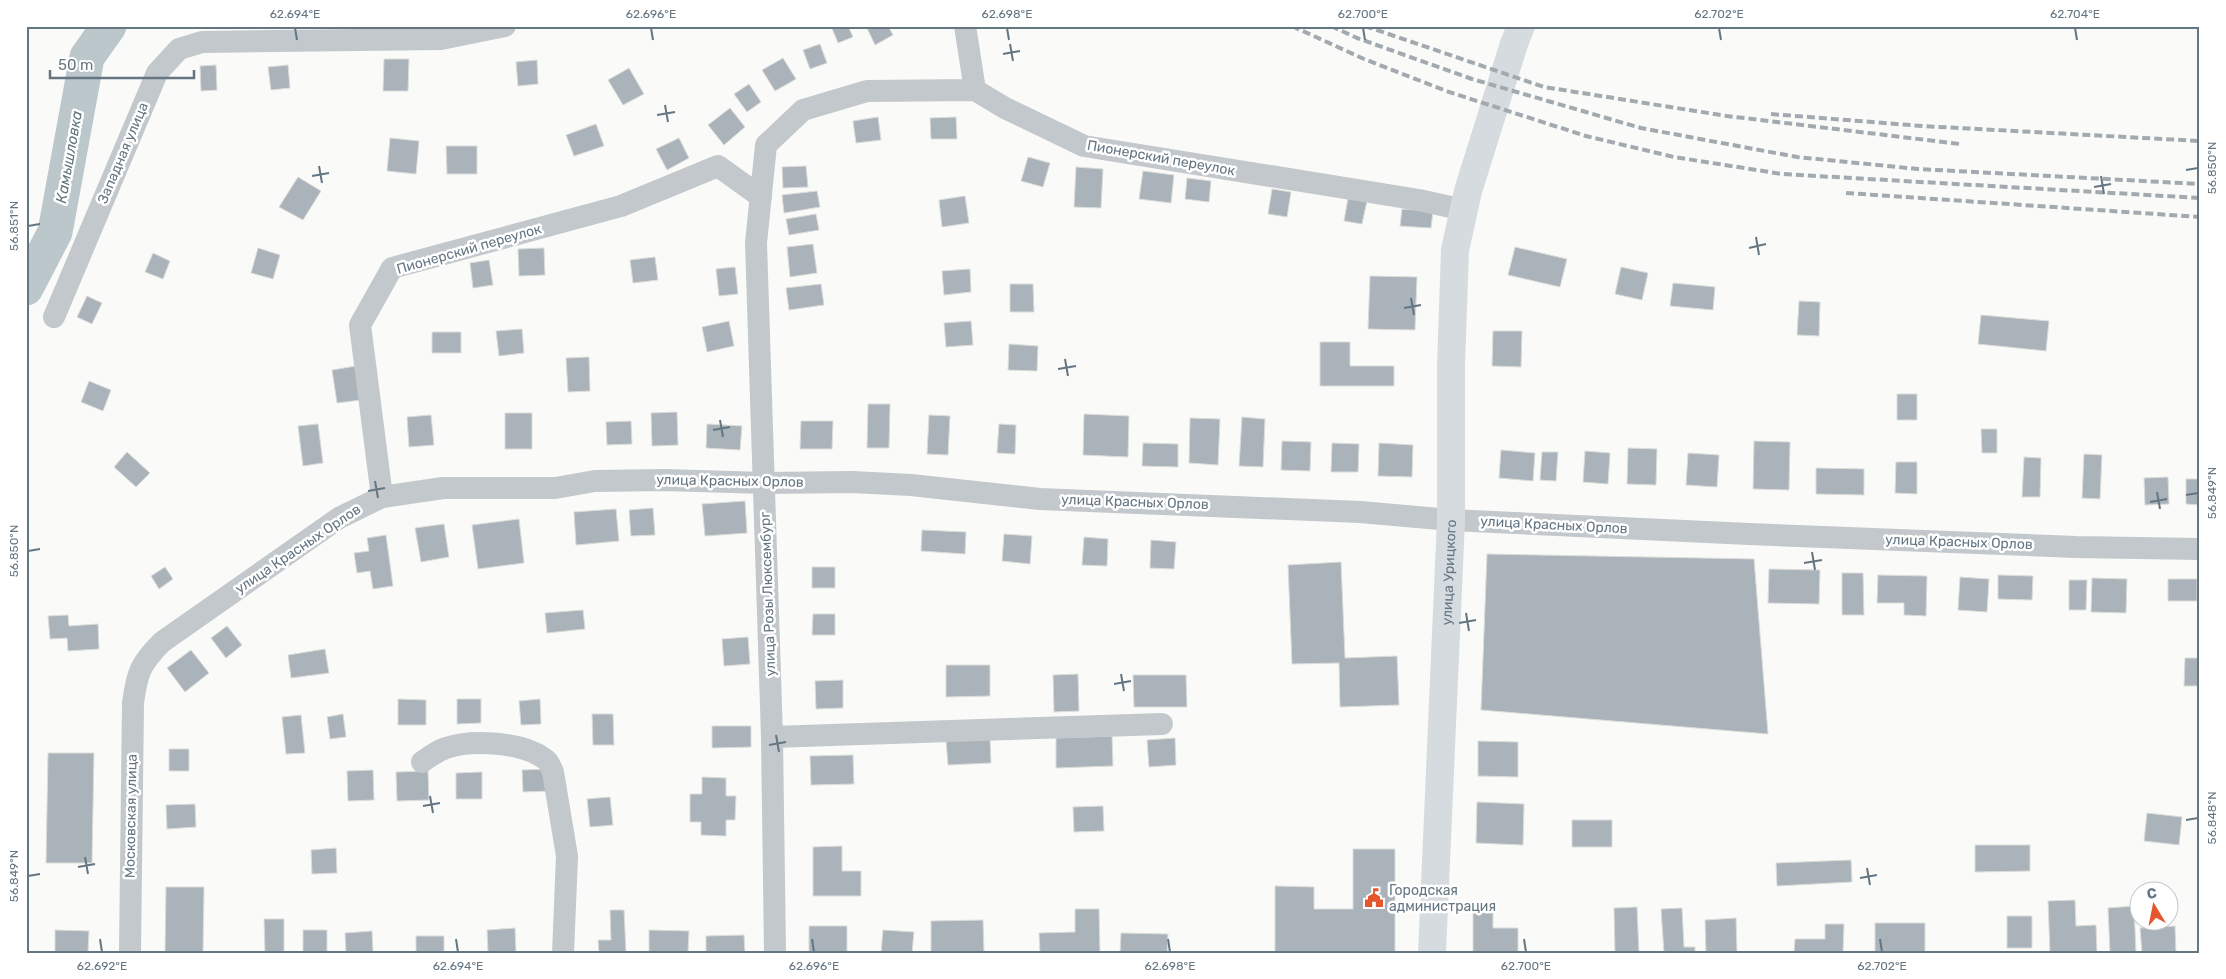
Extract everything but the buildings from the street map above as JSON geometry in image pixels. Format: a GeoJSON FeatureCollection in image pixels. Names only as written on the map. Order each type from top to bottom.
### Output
{"type":"FeatureCollection","features":[{"type":"Feature","properties":{"kind":"main road","name":"улица Урицкого"},"geometry":{"type":"LineString","coordinates":[[1432,953],[1451,520],[1451,366],[1455,250],[1466,200],[1517,35]]}},
{"type":"Feature","properties":{"kind":"street","name":"Западная улица"},"geometry":{"type":"LineString","coordinates":[[54,317],[157,73],[179,49],[202,42],[441,39],[505,26]]}},
{"type":"Feature","properties":{"kind":"street"},"geometry":{"type":"LineString","coordinates":[[965,26],[975,90]]}},
{"type":"Feature","properties":{"kind":"street","name":"улица Розы Люксембург"},"geometry":{"type":"LineString","coordinates":[[775,953],[772,737],[756,243],[766,145],[803,110],[866,90],[975,90]]}},
{"type":"Feature","properties":{"kind":"street","name":"Пионерский переулок"},"geometry":{"type":"LineString","coordinates":[[975,90],[1005,108],[1084,146],[1419,200],[1466,200]]}},
{"type":"Feature","properties":{"kind":"street","name":"Пионерский переулок"},"geometry":{"type":"LineString","coordinates":[[382,497],[360,325],[392,268],[621,206],[718,166],[761,197]]}},
{"type":"Feature","properties":{"kind":"street","name":"улица Красных Орлов"},"geometry":{"type":"LineString","coordinates":[[137,679],[146,659],[162,642],[339,518],[382,497],[443,488],[555,488],[595,480],[664,480],[764,484],[852,482],[911,485],[1040,498],[1360,512],[1451,520],[2076,547],[2200,549]]}},
{"type":"Feature","properties":{"kind":"street","name":"Московская улица"},"geometry":{"type":"LineString","coordinates":[[130,953],[133,703],[137,679]]}},
{"type":"Feature","properties":{"kind":"street"},"geometry":{"type":"LineString","coordinates":[[772,737],[1162,724]]}},
{"type":"Feature","properties":{"kind":"street"},"geometry":{"type":"LineString","coordinates":[[422,762],[445,748],[466,743],[500,744],[547,759],[553,772],[567,856],[563,953]]}},
{"type":"Feature","properties":{"kind":"waterway","name":"Камышловка"},"geometry":{"type":"LineString","coordinates":[[26,288],[55,232],[87,57],[109,26]]}},
{"type":"Feature","properties":{"kind":"railway"},"geometry":{"type":"LineString","coordinates":[[1292,26],[1364,59],[1449,92],[1586,136],[1674,157],[1782,174],[2200,198]]}},
{"type":"Feature","properties":{"kind":"railway"},"geometry":{"type":"LineString","coordinates":[[1331,26],[1357,38],[1472,79],[1641,128],[1797,157],[1918,169],[2200,184]]}},
{"type":"Feature","properties":{"kind":"railway"},"geometry":{"type":"LineString","coordinates":[[1365,26],[1544,87],[1727,116],[1960,144]]}},
{"type":"Feature","properties":{"kind":"railway"},"geometry":{"type":"LineString","coordinates":[[1771,114],[1922,126],[2200,141]]}},
{"type":"Feature","properties":{"kind":"railway"},"geometry":{"type":"LineString","coordinates":[[1846,193],[2200,217]]}},
{"type":"Feature","properties":{"kind":"place","name":"Городская администрация"},"geometry":{"type":"Point","coordinates":[1374,898]}}]}
